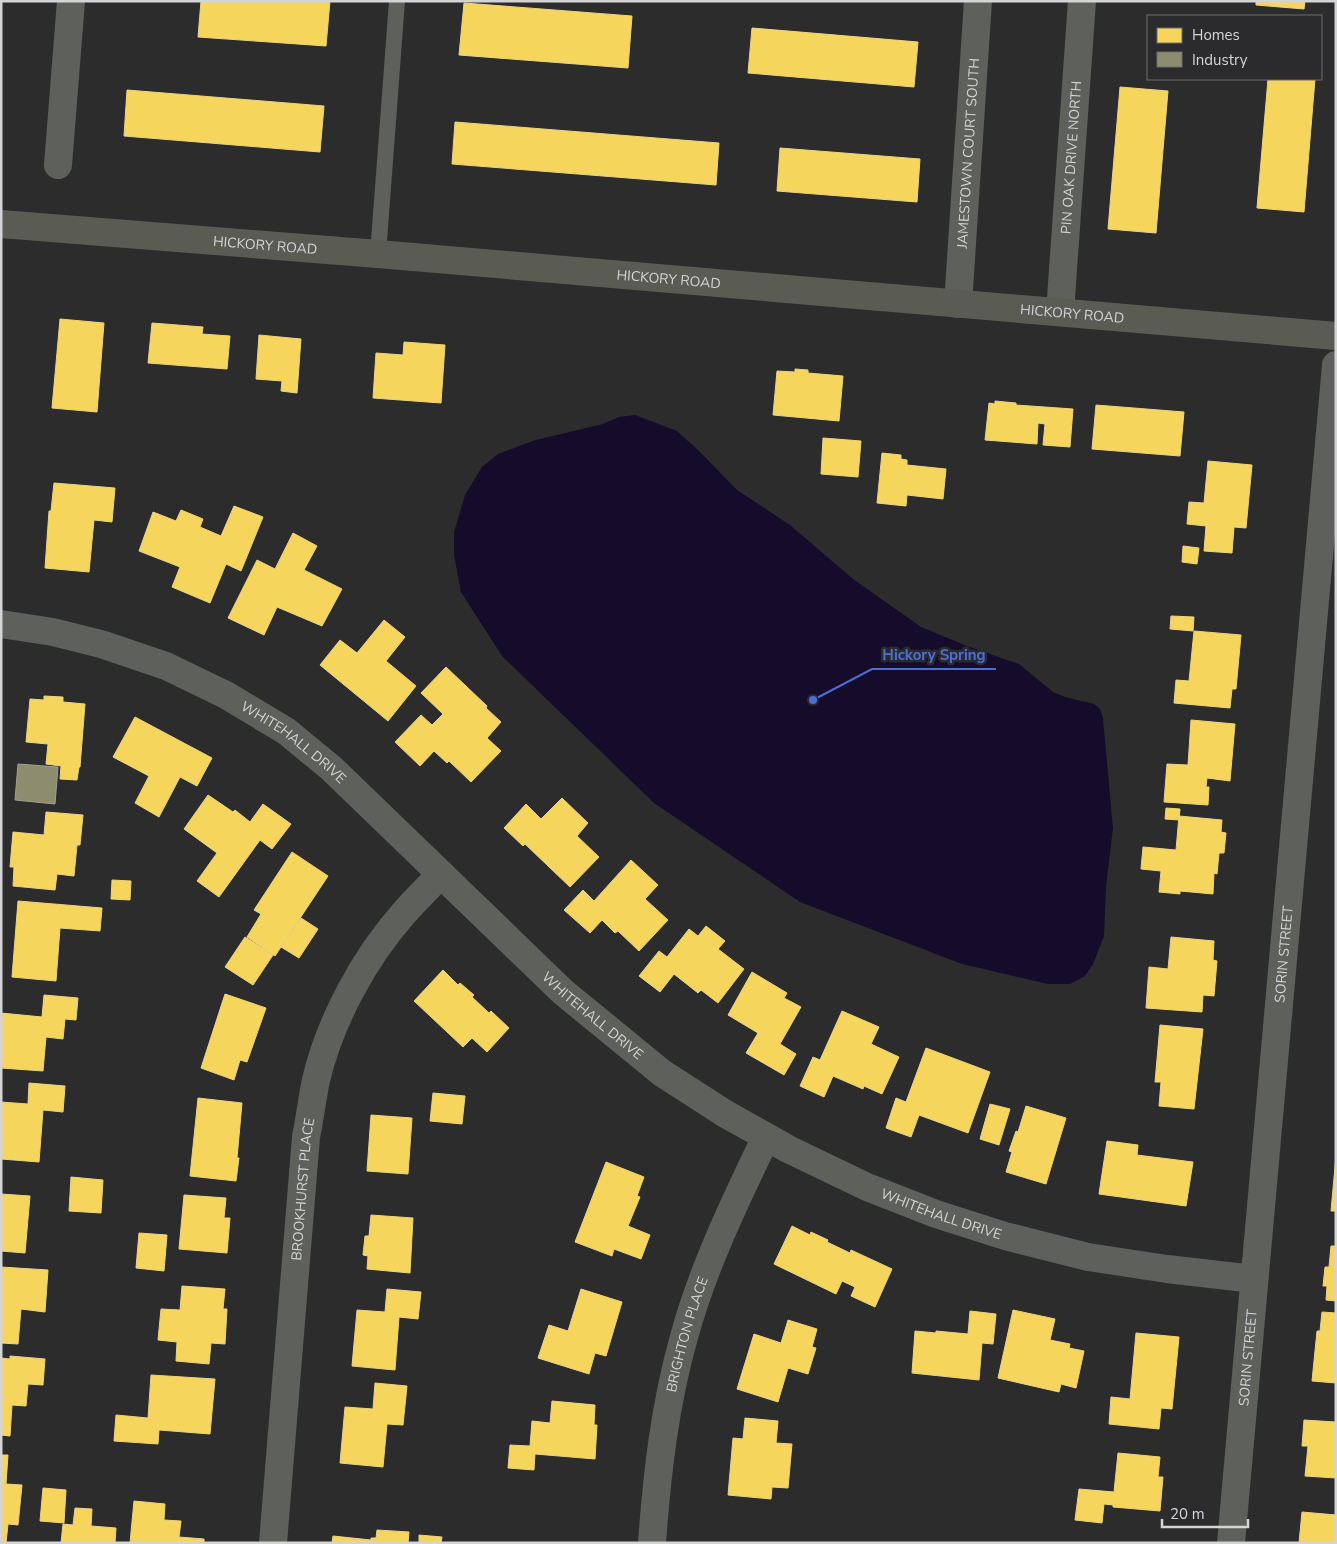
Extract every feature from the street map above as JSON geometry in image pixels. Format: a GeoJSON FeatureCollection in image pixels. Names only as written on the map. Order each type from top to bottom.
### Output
{"type":"FeatureCollection","features":[{"type":"Feature","properties":{"kind":"street"},"geometry":{"type":"LineString","coordinates":[[58,165],[71,1]]}},
{"type":"Feature","properties":{"kind":"street","name":"JAMESTOWN COURT SOUTH"},"geometry":{"type":"LineString","coordinates":[[958,304],[978,1]]}},
{"type":"Feature","properties":{"kind":"street","name":"PIN OAK DRIVE NORTH"},"geometry":{"type":"LineString","coordinates":[[1060,312],[1082,1]]}},
{"type":"Feature","properties":{"kind":"street","name":"HICKORY ROAD"},"geometry":{"type":"LineString","coordinates":[[1,224],[378,254],[1336,336]]}},
{"type":"Feature","properties":{"kind":"street","name":"SORIN STREET"},"geometry":{"type":"LineString","coordinates":[[1231,1543],[1336,365]]}},
{"type":"Feature","properties":{"kind":"street","name":"WHITEHALL DRIVE"},"geometry":{"type":"LineString","coordinates":[[1,624],[53,632],[101,644],[166,666],[226,695],[286,731],[331,768],[564,992],[662,1073],[724,1113],[788,1149],[867,1187],[936,1214],[1005,1236],[1088,1257],[1167,1269],[1254,1279]]}},
{"type":"Feature","properties":{"kind":"street","name":"BROOKHURST PLACE"},"geometry":{"type":"LineString","coordinates":[[273,1543],[306,1137],[317,1079],[329,1041],[349,992],[372,954],[403,913],[441,874]]}},
{"type":"Feature","properties":{"kind":"street","name":"BRIGHTON PLACE"},"geometry":{"type":"LineString","coordinates":[[652,1543],[656,1485],[665,1418],[684,1337],[708,1266],[739,1193],[766,1137]]}},
{"type":"Feature","properties":{"kind":"lane"},"geometry":{"type":"LineString","coordinates":[[378,254],[397,1]]}},
{"type":"Feature","properties":{"kind":"shaded area"},"geometry":{"type":"Polygon","coordinates":[[[635,415],[677,431],[737,490],[790,525],[853,579],[921,627],[967,646],[1019,664],[1053,692],[1094,704],[1100,709],[1103,718],[1113,828],[1106,887],[1104,936],[1093,964],[1085,976],[1070,984],[1048,984],[962,964],[800,902],[654,803],[502,656],[461,592],[454,555],[454,532],[465,495],[482,467],[498,454],[536,440],[603,424],[619,417],[635,415]]]}},
{"type":"Feature","properties":{"kind":"building: Homes"},"geometry":{"type":"Polygon","coordinates":[[[201,1],[330,1],[326,46],[198,37],[201,1]]]}},
{"type":"Feature","properties":{"kind":"building: Homes"},"geometry":{"type":"Polygon","coordinates":[[[1256,1],[1305,1],[1304,9],[1256,5],[1256,1]]]}},
{"type":"Feature","properties":{"kind":"building: Homes"},"geometry":{"type":"Polygon","coordinates":[[[464,3],[632,16],[628,68],[459,55],[464,3]]]}},
{"type":"Feature","properties":{"kind":"building: Homes"},"geometry":{"type":"Polygon","coordinates":[[[752,28],[918,42],[914,87],[748,73],[752,28]]]}},
{"type":"Feature","properties":{"kind":"building: Homes"},"geometry":{"type":"Polygon","coordinates":[[[1268,80],[1315,80],[1304,212],[1257,208],[1268,80]]]}},
{"type":"Feature","properties":{"kind":"building: Homes"},"geometry":{"type":"Polygon","coordinates":[[[1120,87],[1168,91],[1156,233],[1108,229],[1120,87]]]}},
{"type":"Feature","properties":{"kind":"building: Homes"},"geometry":{"type":"Polygon","coordinates":[[[127,90],[324,106],[320,152],[124,136],[127,90]]]}},
{"type":"Feature","properties":{"kind":"building: Homes"},"geometry":{"type":"Polygon","coordinates":[[[455,122],[719,143],[716,185],[452,164],[455,122]]]}},
{"type":"Feature","properties":{"kind":"building: Homes"},"geometry":{"type":"Polygon","coordinates":[[[780,148],[920,159],[917,202],[777,191],[780,148]]]}},
{"type":"Feature","properties":{"kind":"building: Homes"},"geometry":{"type":"Polygon","coordinates":[[[60,319],[104,323],[97,412],[52,408],[60,319]]]}},
{"type":"Feature","properties":{"kind":"building: Homes"},"geometry":{"type":"Polygon","coordinates":[[[152,323],[203,327],[202,334],[230,336],[227,369],[148,363],[152,323]]]}},
{"type":"Feature","properties":{"kind":"building: Homes"},"geometry":{"type":"Polygon","coordinates":[[[259,335],[301,339],[297,393],[281,391],[282,381],[256,379],[259,335]]]}},
{"type":"Feature","properties":{"kind":"building: Homes"},"geometry":{"type":"Polygon","coordinates":[[[404,342],[445,345],[441,403],[373,398],[376,353],[403,355],[404,342]]]}},
{"type":"Feature","properties":{"kind":"building: Homes"},"geometry":{"type":"Polygon","coordinates":[[[795,369],[808,370],[808,373],[843,376],[839,421],[773,415],[777,371],[795,372],[795,369]]]}},
{"type":"Feature","properties":{"kind":"building: Homes"},"geometry":{"type":"Polygon","coordinates":[[[995,401],[1016,403],[1016,405],[1073,409],[1070,447],[1043,445],[1045,424],[1038,423],[1037,444],[985,440],[989,403],[995,404],[995,401]]]}},
{"type":"Feature","properties":{"kind":"building: Homes"},"geometry":{"type":"Polygon","coordinates":[[[1096,405],[1184,412],[1180,456],[1092,449],[1096,405]]]}},
{"type":"Feature","properties":{"kind":"building: Homes"},"geometry":{"type":"Polygon","coordinates":[[[823,438],[861,441],[858,477],[821,474],[823,438]]]}},
{"type":"Feature","properties":{"kind":"building: Homes"},"geometry":{"type":"Polygon","coordinates":[[[882,453],[901,455],[901,459],[907,460],[907,465],[946,469],[943,499],[907,495],[906,506],[877,503],[882,453]]]}},
{"type":"Feature","properties":{"kind":"building: Homes"},"geometry":{"type":"Polygon","coordinates":[[[1208,461],[1252,465],[1246,528],[1234,527],[1232,553],[1204,551],[1206,526],[1187,524],[1189,502],[1204,503],[1208,461]]]}},
{"type":"Feature","properties":{"kind":"building: Homes"},"geometry":{"type":"Polygon","coordinates":[[[54,483],[115,488],[112,522],[94,520],[89,572],[45,568],[49,511],[51,511],[54,483]]]}},
{"type":"Feature","properties":{"kind":"building: Homes"},"geometry":{"type":"Polygon","coordinates":[[[234,506],[263,517],[241,571],[226,564],[210,603],[172,587],[180,567],[139,551],[153,512],[176,521],[181,510],[203,519],[200,527],[221,536],[234,506]]]}},
{"type":"Feature","properties":{"kind":"building: Homes"},"geometry":{"type":"Polygon","coordinates":[[[293,533],[317,546],[304,570],[342,589],[322,626],[277,607],[264,635],[228,618],[257,560],[275,569],[293,533]]]}},
{"type":"Feature","properties":{"kind":"building: Homes"},"geometry":{"type":"Polygon","coordinates":[[[1183,546],[1199,548],[1197,564],[1182,562],[1183,546]]]}},
{"type":"Feature","properties":{"kind":"building: Homes"},"geometry":{"type":"Polygon","coordinates":[[[1171,616],[1194,617],[1193,631],[1170,629],[1171,616]]]}},
{"type":"Feature","properties":{"kind":"building: Homes"},"geometry":{"type":"Polygon","coordinates":[[[384,620],[405,637],[386,661],[416,686],[388,721],[320,665],[340,640],[357,653],[384,620]]]}},
{"type":"Feature","properties":{"kind":"building: Homes"},"geometry":{"type":"Polygon","coordinates":[[[1194,631],[1241,635],[1236,689],[1232,689],[1230,708],[1174,703],[1176,680],[1189,681],[1194,631]]]}},
{"type":"Feature","properties":{"kind":"building: Homes"},"geometry":{"type":"Polygon","coordinates":[[[446,667],[501,722],[487,738],[501,751],[471,782],[449,761],[447,763],[434,751],[420,766],[395,742],[421,715],[432,725],[443,714],[421,693],[446,667]]]}},
{"type":"Feature","properties":{"kind":"building: Homes"},"geometry":{"type":"Polygon","coordinates":[[[44,696],[63,697],[63,702],[85,704],[80,767],[77,780],[60,779],[61,766],[46,764],[48,744],[26,742],[30,699],[44,700],[44,696]]]}},
{"type":"Feature","properties":{"kind":"building: Homes"},"geometry":{"type":"Polygon","coordinates":[[[135,717],[212,758],[197,786],[180,777],[159,817],[135,803],[149,776],[113,757],[135,717]]]}},
{"type":"Feature","properties":{"kind":"building: Homes"},"geometry":{"type":"Polygon","coordinates":[[[1191,720],[1235,724],[1230,781],[1207,778],[1206,787],[1209,787],[1208,805],[1164,802],[1167,764],[1188,765],[1191,720]]]}},
{"type":"Feature","properties":{"kind":"building: Homes"},"geometry":{"type":"Polygon","coordinates":[[[208,795],[233,812],[235,810],[250,822],[263,804],[291,824],[272,849],[260,840],[219,897],[197,881],[217,853],[184,829],[208,795]]]}},
{"type":"Feature","properties":{"kind":"building: Homes"},"geometry":{"type":"Polygon","coordinates":[[[562,798],[588,823],[577,836],[599,857],[570,887],[525,844],[523,846],[504,828],[526,804],[541,819],[562,798]]]}},
{"type":"Feature","properties":{"kind":"building: Homes"},"geometry":{"type":"Polygon","coordinates":[[[1166,808],[1180,809],[1179,820],[1165,819],[1166,808]]]}},
{"type":"Feature","properties":{"kind":"building: Homes"},"geometry":{"type":"Polygon","coordinates":[[[46,812],[83,815],[80,845],[77,845],[74,876],[57,874],[55,890],[13,886],[14,867],[10,867],[13,832],[44,835],[46,812]]]}},
{"type":"Feature","properties":{"kind":"building: Homes"},"geometry":{"type":"Polygon","coordinates":[[[1179,816],[1222,820],[1221,832],[1226,833],[1224,853],[1219,853],[1217,874],[1214,873],[1213,894],[1180,891],[1180,894],[1159,892],[1161,871],[1141,869],[1143,847],[1176,850],[1179,816]]]}},
{"type":"Feature","properties":{"kind":"building: Homes"},"geometry":{"type":"Polygon","coordinates":[[[292,852],[328,876],[275,956],[247,937],[261,914],[254,910],[292,852]]]}},
{"type":"Feature","properties":{"kind":"building: Homes"},"geometry":{"type":"Polygon","coordinates":[[[631,860],[658,885],[645,899],[668,920],[639,951],[618,931],[615,933],[602,920],[590,933],[564,910],[583,890],[594,901],[631,860]]]}},
{"type":"Feature","properties":{"kind":"building: Homes"},"geometry":{"type":"Polygon","coordinates":[[[112,880],[131,881],[130,900],[111,899],[112,880]]]}},
{"type":"Feature","properties":{"kind":"building: Homes"},"geometry":{"type":"Polygon","coordinates":[[[18,901],[102,908],[100,931],[60,928],[56,981],[12,977],[18,901]]]}},
{"type":"Feature","properties":{"kind":"building: Homes"},"geometry":{"type":"Polygon","coordinates":[[[301,918],[318,929],[299,958],[281,947],[301,918]]]}},
{"type":"Feature","properties":{"kind":"building: Homes"},"geometry":{"type":"Polygon","coordinates":[[[706,926],[725,941],[718,949],[744,969],[718,1003],[701,990],[698,993],[674,974],[660,992],[639,976],[659,951],[667,957],[689,929],[698,936],[706,926]]]}},
{"type":"Feature","properties":{"kind":"building: Homes"},"geometry":{"type":"Polygon","coordinates":[[[245,937],[273,955],[253,985],[225,967],[245,937]]]}},
{"type":"Feature","properties":{"kind":"building: Homes"},"geometry":{"type":"Polygon","coordinates":[[[1171,937],[1214,941],[1213,960],[1217,961],[1214,996],[1203,995],[1202,1012],[1146,1008],[1149,967],[1168,969],[1171,937]]]}},
{"type":"Feature","properties":{"kind":"building: Homes"},"geometry":{"type":"Polygon","coordinates":[[[443,970],[458,985],[460,983],[474,995],[472,997],[489,1013],[491,1011],[509,1028],[487,1052],[472,1038],[463,1047],[414,1001],[443,970]]]}},
{"type":"Feature","properties":{"kind":"building: Homes"},"geometry":{"type":"Polygon","coordinates":[[[752,972],[787,993],[784,998],[801,1007],[780,1044],[796,1054],[784,1075],[746,1053],[758,1033],[728,1015],[752,972]]]}},
{"type":"Feature","properties":{"kind":"building: Homes"},"geometry":{"type":"Polygon","coordinates":[[[225,994],[266,1008],[247,1062],[240,1060],[234,1080],[201,1068],[225,994]]]}},
{"type":"Feature","properties":{"kind":"building: Homes"},"geometry":{"type":"Polygon","coordinates":[[[44,995],[78,998],[76,1020],[65,1019],[63,1039],[46,1037],[43,1071],[1,1068],[1,1013],[42,1017],[44,995]]]}},
{"type":"Feature","properties":{"kind":"building: Homes"},"geometry":{"type":"Polygon","coordinates":[[[842,1011],[879,1027],[871,1044],[899,1057],[882,1094],[864,1086],[863,1089],[833,1076],[824,1097],[800,1086],[813,1057],[820,1060],[842,1011]]]}},
{"type":"Feature","properties":{"kind":"building: Homes"},"geometry":{"type":"Polygon","coordinates":[[[1160,1025],[1203,1029],[1194,1109],[1159,1106],[1161,1082],[1155,1082],[1160,1025]]]}},
{"type":"Feature","properties":{"kind":"building: Homes"},"geometry":{"type":"Polygon","coordinates":[[[926,1048],[990,1072],[968,1133],[919,1115],[911,1137],[886,1128],[896,1098],[906,1102],[926,1048]]]}},
{"type":"Feature","properties":{"kind":"building: Homes"},"geometry":{"type":"Polygon","coordinates":[[[29,1083],[65,1086],[63,1112],[43,1110],[39,1162],[1,1159],[1,1102],[28,1104],[29,1083]]]}},
{"type":"Feature","properties":{"kind":"building: Homes"},"geometry":{"type":"Polygon","coordinates":[[[433,1093],[465,1096],[462,1124],[430,1121],[433,1093]]]}},
{"type":"Feature","properties":{"kind":"building: Homes"},"geometry":{"type":"Polygon","coordinates":[[[198,1098],[242,1103],[236,1181],[190,1176],[198,1098]]]}},
{"type":"Feature","properties":{"kind":"building: Homes"},"geometry":{"type":"Polygon","coordinates":[[[990,1104],[1010,1109],[999,1145],[980,1139],[990,1104]]]}},
{"type":"Feature","properties":{"kind":"building: Homes"},"geometry":{"type":"Polygon","coordinates":[[[1026,1106],[1066,1118],[1046,1184],[1006,1172],[1012,1152],[1009,1151],[1016,1131],[1018,1132],[1026,1106]]]}},
{"type":"Feature","properties":{"kind":"building: Homes"},"geometry":{"type":"Polygon","coordinates":[[[371,1115],[412,1118],[408,1174],[367,1171],[371,1115]]]}},
{"type":"Feature","properties":{"kind":"building: Homes"},"geometry":{"type":"Polygon","coordinates":[[[1107,1141],[1138,1145],[1137,1155],[1193,1162],[1186,1206],[1099,1194],[1107,1141]]]}},
{"type":"Feature","properties":{"kind":"building: Homes"},"geometry":{"type":"Polygon","coordinates":[[[1336,1156],[1336,1211],[1331,1211],[1336,1156]]]}},
{"type":"Feature","properties":{"kind":"building: Homes"},"geometry":{"type":"Polygon","coordinates":[[[606,1162],[644,1177],[637,1196],[640,1197],[628,1226],[650,1235],[641,1259],[614,1249],[612,1256],[575,1242],[606,1162]]]}},
{"type":"Feature","properties":{"kind":"building: Homes"},"geometry":{"type":"Polygon","coordinates":[[[71,1177],[103,1180],[101,1213],[69,1211],[71,1177]]]}},
{"type":"Feature","properties":{"kind":"building: Homes"},"geometry":{"type":"Polygon","coordinates":[[[1,1194],[30,1196],[25,1253],[1,1251],[1,1194]]]}},
{"type":"Feature","properties":{"kind":"building: Homes"},"geometry":{"type":"Polygon","coordinates":[[[184,1195],[226,1198],[224,1218],[230,1218],[227,1253],[179,1249],[184,1195]]]}},
{"type":"Feature","properties":{"kind":"building: Homes"},"geometry":{"type":"Polygon","coordinates":[[[371,1215],[413,1218],[410,1273],[367,1269],[368,1256],[363,1255],[365,1236],[369,1236],[371,1215]]]}},
{"type":"Feature","properties":{"kind":"building: Homes"},"geometry":{"type":"Polygon","coordinates":[[[792,1226],[810,1235],[811,1232],[850,1253],[851,1250],[892,1269],[875,1307],[851,1296],[855,1287],[842,1281],[836,1294],[774,1264],[792,1226]]]}},
{"type":"Feature","properties":{"kind":"building: Homes"},"geometry":{"type":"Polygon","coordinates":[[[139,1233],[167,1235],[164,1271],[136,1268],[139,1233]]]}},
{"type":"Feature","properties":{"kind":"building: Homes"},"geometry":{"type":"Polygon","coordinates":[[[1331,1246],[1336,1246],[1336,1301],[1326,1300],[1327,1286],[1323,1286],[1325,1267],[1329,1267],[1331,1246]]]}},
{"type":"Feature","properties":{"kind":"building: Homes"},"geometry":{"type":"Polygon","coordinates":[[[1,1267],[48,1270],[45,1312],[21,1309],[18,1344],[1,1343],[1,1267]]]}},
{"type":"Feature","properties":{"kind":"building: Homes"},"geometry":{"type":"Polygon","coordinates":[[[182,1286],[225,1289],[223,1309],[227,1309],[225,1344],[211,1343],[209,1364],[176,1361],[177,1342],[158,1340],[161,1309],[180,1310],[182,1286]]]}},
{"type":"Feature","properties":{"kind":"building: Homes"},"geometry":{"type":"Polygon","coordinates":[[[387,1289],[421,1292],[418,1319],[399,1317],[395,1370],[352,1366],[357,1310],[385,1312],[387,1289]]]}},
{"type":"Feature","properties":{"kind":"building: Homes"},"geometry":{"type":"Polygon","coordinates":[[[581,1289],[622,1302],[606,1356],[595,1353],[589,1374],[538,1358],[549,1325],[568,1331],[581,1289]]]}},
{"type":"Feature","properties":{"kind":"building: Homes"},"geometry":{"type":"Polygon","coordinates":[[[1013,1310],[1055,1319],[1050,1340],[1070,1344],[1069,1348],[1084,1351],[1076,1388],[1061,1384],[1059,1392],[998,1378],[1013,1310]]]}},
{"type":"Feature","properties":{"kind":"building: Homes"},"geometry":{"type":"Polygon","coordinates":[[[970,1311],[996,1314],[993,1344],[982,1343],[979,1380],[912,1373],[915,1331],[968,1334],[970,1311]]]}},
{"type":"Feature","properties":{"kind":"building: Homes"},"geometry":{"type":"Polygon","coordinates":[[[1322,1312],[1336,1313],[1336,1383],[1312,1381],[1317,1331],[1320,1331],[1322,1312]]]}},
{"type":"Feature","properties":{"kind":"building: Homes"},"geometry":{"type":"Polygon","coordinates":[[[788,1320],[817,1329],[812,1347],[816,1348],[808,1374],[788,1368],[778,1402],[737,1389],[754,1334],[781,1343],[788,1320]]]}},
{"type":"Feature","properties":{"kind":"building: Homes"},"geometry":{"type":"Polygon","coordinates":[[[1136,1333],[1179,1337],[1172,1409],[1161,1408],[1159,1429],[1109,1424],[1111,1397],[1130,1399],[1136,1333]]]}},
{"type":"Feature","properties":{"kind":"building: Homes"},"geometry":{"type":"Polygon","coordinates":[[[10,1356],[45,1359],[43,1385],[28,1384],[26,1406],[12,1405],[10,1436],[1,1435],[1,1358],[10,1359],[10,1356]]]}},
{"type":"Feature","properties":{"kind":"building: Homes"},"geometry":{"type":"Polygon","coordinates":[[[151,1375],[215,1379],[210,1434],[159,1430],[158,1444],[114,1441],[116,1415],[148,1418],[151,1375]]]}},
{"type":"Feature","properties":{"kind":"building: Homes"},"geometry":{"type":"Polygon","coordinates":[[[375,1383],[407,1386],[403,1425],[387,1424],[383,1467],[340,1463],[345,1407],[373,1409],[375,1383]]]}},
{"type":"Feature","properties":{"kind":"building: Homes"},"geometry":{"type":"Polygon","coordinates":[[[552,1401],[595,1405],[594,1425],[597,1425],[595,1459],[535,1454],[534,1470],[508,1468],[510,1445],[530,1446],[532,1421],[550,1423],[552,1401]]]}},
{"type":"Feature","properties":{"kind":"building: Homes"},"geometry":{"type":"Polygon","coordinates":[[[745,1418],[778,1421],[776,1443],[792,1444],[788,1488],[772,1487],[771,1499],[728,1495],[733,1438],[743,1439],[745,1418]]]}},
{"type":"Feature","properties":{"kind":"building: Homes"},"geometry":{"type":"Polygon","coordinates":[[[1304,1420],[1336,1422],[1336,1478],[1305,1476],[1308,1446],[1302,1446],[1304,1420]]]}},
{"type":"Feature","properties":{"kind":"building: Homes"},"geometry":{"type":"Polygon","coordinates":[[[1118,1453],[1160,1457],[1158,1477],[1163,1477],[1160,1511],[1113,1507],[1113,1505],[1104,1504],[1102,1523],[1075,1520],[1079,1489],[1114,1492],[1118,1453]]]}},
{"type":"Feature","properties":{"kind":"building: Homes"},"geometry":{"type":"Polygon","coordinates":[[[1,1455],[8,1455],[6,1484],[22,1485],[18,1525],[8,1524],[6,1543],[1,1543],[1,1455]]]}},
{"type":"Feature","properties":{"kind":"building: Homes"},"geometry":{"type":"Polygon","coordinates":[[[43,1488],[66,1490],[64,1523],[40,1521],[43,1488]]]}},
{"type":"Feature","properties":{"kind":"building: Homes"},"geometry":{"type":"Polygon","coordinates":[[[134,1501],[165,1504],[164,1520],[181,1521],[179,1537],[204,1539],[204,1543],[130,1543],[134,1501]]]}},
{"type":"Feature","properties":{"kind":"building: Homes"},"geometry":{"type":"Polygon","coordinates":[[[75,1508],[92,1509],[91,1526],[116,1528],[115,1543],[61,1543],[63,1524],[73,1525],[75,1508]]]}},
{"type":"Feature","properties":{"kind":"building: Homes"},"geometry":{"type":"Polygon","coordinates":[[[1302,1512],[1336,1515],[1336,1543],[1299,1543],[1302,1512]]]}},
{"type":"Feature","properties":{"kind":"building: Homes"},"geometry":{"type":"Polygon","coordinates":[[[377,1530],[409,1532],[408,1543],[332,1543],[333,1536],[371,1540],[371,1538],[376,1538],[377,1530]]]}},
{"type":"Feature","properties":{"kind":"building: Homes"},"geometry":{"type":"Polygon","coordinates":[[[419,1535],[442,1537],[441,1543],[419,1543],[419,1535]]]}},
{"type":"Feature","properties":{"kind":"building: Industry"},"geometry":{"type":"Polygon","coordinates":[[[18,764],[58,767],[55,804],[15,800],[18,764]]]}},
{"type":"Feature","properties":{"kind":"place","name":"Hickory Spring"},"geometry":{"type":"Point","coordinates":[813,700]}}]}
